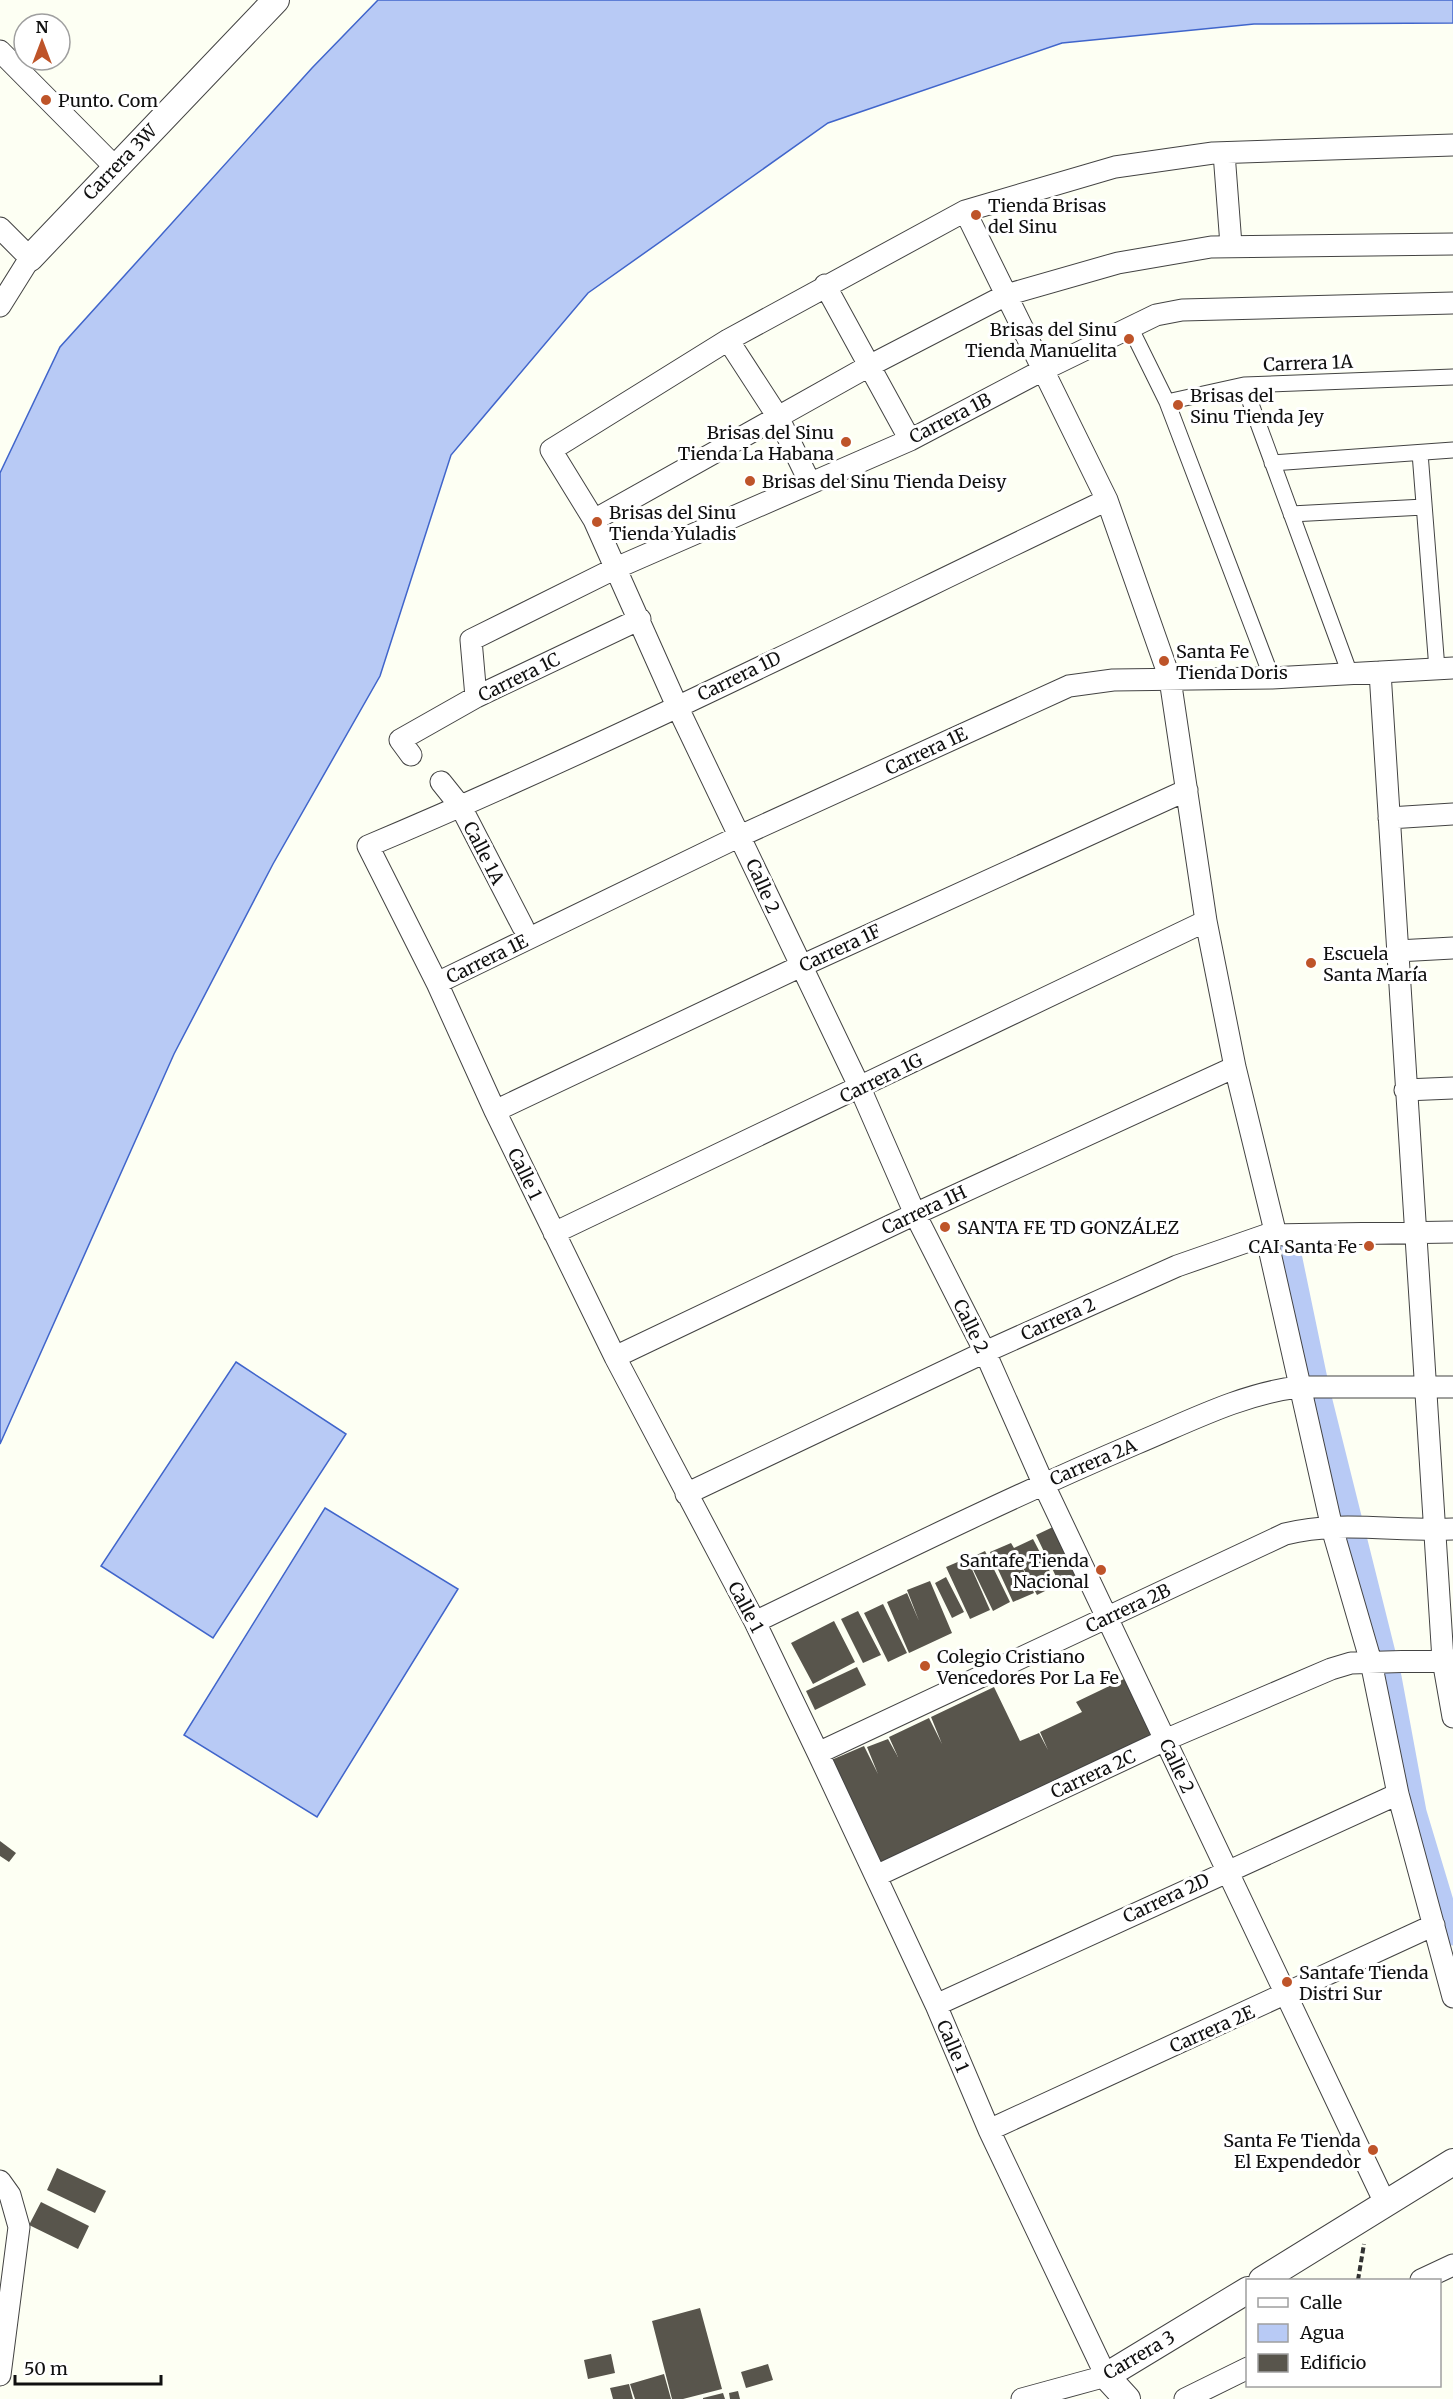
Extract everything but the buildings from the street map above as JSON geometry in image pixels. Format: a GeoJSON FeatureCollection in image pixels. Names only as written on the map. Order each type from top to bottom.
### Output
{"type":"FeatureCollection","features":[{"type":"Feature","properties":{"kind":"street","name":"Carrera 3W"},"geometry":{"type":"LineString","coordinates":[[2,298],[30,258],[115,166],[276,0]]}},
{"type":"Feature","properties":{"kind":"street"},"geometry":{"type":"LineString","coordinates":[[0,51],[115,166]]}},
{"type":"Feature","properties":{"kind":"street"},"geometry":{"type":"LineString","coordinates":[[810,483],[778,417],[728,340],[825,285],[965,211],[1115,167],[1224,153],[1453,145]]}},
{"type":"Feature","properties":{"kind":"street"},"geometry":{"type":"LineString","coordinates":[[1224,153],[1231,245]]}},
{"type":"Feature","properties":{"kind":"street"},"geometry":{"type":"LineString","coordinates":[[965,211],[1107,500],[1170,679],[1206,921],[1235,1067],[1278,1235],[1302,1387],[1336,1527],[1375,1662],[1398,1794],[1453,1997]]}},
{"type":"Feature","properties":{"kind":"street"},"geometry":{"type":"LineString","coordinates":[[0,228],[30,258]]}},
{"type":"Feature","properties":{"kind":"street"},"geometry":{"type":"LineString","coordinates":[[594,520],[869,366],[1006,295],[1118,263],[1231,245],[1453,244]]}},
{"type":"Feature","properties":{"kind":"street"},"geometry":{"type":"LineString","coordinates":[[825,285],[910,440]]}},
{"type":"Feature","properties":{"kind":"street","name":"Carrera 1B"},"geometry":{"type":"LineString","coordinates":[[476,697],[471,640],[616,568],[910,440],[1043,370],[1156,315],[1182,310],[1453,303]]}},
{"type":"Feature","properties":{"kind":"street"},"geometry":{"type":"LineString","coordinates":[[1131,329],[1167,402],[1272,678]]}},
{"type":"Feature","properties":{"kind":"street","name":"Calle 2"},"geometry":{"type":"LineString","coordinates":[[728,340],[551,450],[594,520],[677,706],[741,836],[799,967],[860,1088],[915,1214],[985,1352],[1043,1483],[1386,2205]]}},
{"type":"Feature","properties":{"kind":"street","name":"Carrera 1A"},"geometry":{"type":"LineString","coordinates":[[1167,402],[1244,386],[1453,377]]}},
{"type":"Feature","properties":{"kind":"street"},"geometry":{"type":"LineString","coordinates":[[1244,386],[1350,674]]}},
{"type":"Feature","properties":{"kind":"street"},"geometry":{"type":"LineString","coordinates":[[1272,463],[1453,450]]}},
{"type":"Feature","properties":{"kind":"street"},"geometry":{"type":"LineString","coordinates":[[1420,453],[1424,507],[1445,669]]}},
{"type":"Feature","properties":{"kind":"street","name":"Carrera 1D"},"geometry":{"type":"LineString","coordinates":[[368,846],[460,807],[677,706],[1107,500]]}},
{"type":"Feature","properties":{"kind":"street"},"geometry":{"type":"LineString","coordinates":[[1291,514],[1424,507]]}},
{"type":"Feature","properties":{"kind":"street","name":"Carrera 1C"},"geometry":{"type":"LineString","coordinates":[[405,747],[476,697],[640,619]]}},
{"type":"Feature","properties":{"kind":"street","name":"Carrera 1E"},"geometry":{"type":"LineString","coordinates":[[437,983],[741,836],[1069,686],[1113,680],[1272,678],[1445,669]]}},
{"type":"Feature","properties":{"kind":"street"},"geometry":{"type":"LineString","coordinates":[[1380,672],[1414,1232],[1427,1387],[1444,1530],[1448,1660],[1453,1717]]}},
{"type":"Feature","properties":{"kind":"street","name":"Calle 1A"},"geometry":{"type":"LineString","coordinates":[[441,782],[460,807],[523,927]]}},
{"type":"Feature","properties":{"kind":"street","name":"Carrera 1F"},"geometry":{"type":"LineString","coordinates":[[495,1111],[799,967],[1187,790]]}},
{"type":"Feature","properties":{"kind":"street"},"geometry":{"type":"LineString","coordinates":[[1389,819],[1453,814]]}},
{"type":"Feature","properties":{"kind":"street","name":"Calle 1"},"geometry":{"type":"LineString","coordinates":[[368,846],[437,983],[495,1111],[615,1358],[755,1622],[876,1876],[936,2005],[989,2130],[1106,2376]]}},
{"type":"Feature","properties":{"kind":"street","name":"Carrera 1G"},"geometry":{"type":"LineString","coordinates":[[554,1233],[1206,921]]}},
{"type":"Feature","properties":{"kind":"street"},"geometry":{"type":"LineString","coordinates":[[1397,951],[1453,948]]}},
{"type":"Feature","properties":{"kind":"street","name":"Carrera 1H"},"geometry":{"type":"LineString","coordinates":[[615,1358],[915,1214],[1235,1067]]}},
{"type":"Feature","properties":{"kind":"street"},"geometry":{"type":"LineString","coordinates":[[1405,1090],[1453,1088]]}},
{"type":"Feature","properties":{"kind":"street","name":"Carrera 2"},"geometry":{"type":"LineString","coordinates":[[686,1494],[985,1352],[1177,1266],[1278,1235],[1453,1232]]}},
{"type":"Feature","properties":{"kind":"street","name":"Carrera 2A"},"geometry":{"type":"LineString","coordinates":[[755,1622],[1043,1483],[1224,1407],[1273,1390],[1302,1387],[1340,1389],[1453,1387]]}},
{"type":"Feature","properties":{"kind":"street","name":"Carrera 2B"},"geometry":{"type":"LineString","coordinates":[[818,1753],[1285,1534],[1308,1528],[1336,1527],[1444,1530]]}},
{"type":"Feature","properties":{"kind":"street","name":"Carrera 2C"},"geometry":{"type":"LineString","coordinates":[[876,1876],[1165,1740],[1330,1669],[1351,1663],[1418,1663],[1448,1660]]}},
{"type":"Feature","properties":{"kind":"street","name":"Carrera 2D"},"geometry":{"type":"LineString","coordinates":[[936,2005],[1227,1870],[1398,1794]]}},
{"type":"Feature","properties":{"kind":"street","name":"Carrera 2E"},"geometry":{"type":"LineString","coordinates":[[989,2130],[1434,1925]]}},
{"type":"Feature","properties":{"kind":"street"},"geometry":{"type":"LineString","coordinates":[[1264,2279],[1453,2163]]}},
{"type":"Feature","properties":{"kind":"street"},"geometry":{"type":"LineString","coordinates":[[0,2181],[9,2195],[20,2227],[0,2376]]}},
{"type":"Feature","properties":{"kind":"street"},"geometry":{"type":"LineString","coordinates":[[1423,2279],[1453,2265]]}},
{"type":"Feature","properties":{"kind":"street","name":"Carrera 3"},"geometry":{"type":"LineString","coordinates":[[1022,2399],[1106,2376],[1246,2290]]}},
{"type":"Feature","properties":{"kind":"street"},"geometry":{"type":"LineString","coordinates":[[1185,2399],[1246,2369]]}},
{"type":"Feature","properties":{"kind":"street"},"geometry":{"type":"LineString","coordinates":[[1106,2376],[1127,2399]]}},
{"type":"Feature","properties":{"kind":"water"},"geometry":{"type":"Polygon","coordinates":[[[378,0],[1453,0],[1453,23],[1254,24],[1062,43],[828,123],[588,293],[451,455],[380,676],[273,864],[174,1054],[0,1444],[0,473],[60,347],[312,68],[378,0]]]}},
{"type":"Feature","properties":{"kind":"water"},"geometry":{"type":"Polygon","coordinates":[[[236,1362],[346,1434],[213,1638],[101,1566],[236,1362]]]}},
{"type":"Feature","properties":{"kind":"water"},"geometry":{"type":"Polygon","coordinates":[[[325,1508],[458,1589],[317,1817],[184,1735],[325,1508]]]}},
{"type":"Feature","properties":{"kind":"waterway"},"geometry":{"type":"LineString","coordinates":[[1288,1240],[1319,1389],[1391,1677],[1416,1812],[1453,1935]]}},
{"type":"Feature","properties":{"kind":"place","name":"Punto. Com"},"geometry":{"type":"Point","coordinates":[46,100]}},
{"type":"Feature","properties":{"kind":"place","name":"Tienda Brisas del Sinu"},"geometry":{"type":"Point","coordinates":[976,215]}},
{"type":"Feature","properties":{"kind":"place","name":"Brisas del Sinu Tienda Manuelita"},"geometry":{"type":"Point","coordinates":[1129,339]}},
{"type":"Feature","properties":{"kind":"place","name":"Brisas del Sinu Tienda Jey"},"geometry":{"type":"Point","coordinates":[1178,405]}},
{"type":"Feature","properties":{"kind":"place","name":"Brisas del Sinu Tienda La Habana"},"geometry":{"type":"Point","coordinates":[846,442]}},
{"type":"Feature","properties":{"kind":"place","name":"Brisas del Sinu Tienda Deisy"},"geometry":{"type":"Point","coordinates":[750,481]}},
{"type":"Feature","properties":{"kind":"place","name":"Brisas del Sinu Tienda Yuladis"},"geometry":{"type":"Point","coordinates":[597,522]}},
{"type":"Feature","properties":{"kind":"place","name":"Santa Fe Tienda Doris"},"geometry":{"type":"Point","coordinates":[1164,661]}},
{"type":"Feature","properties":{"kind":"place","name":"Escuela Santa María"},"geometry":{"type":"Point","coordinates":[1311,963]}},
{"type":"Feature","properties":{"kind":"place","name":"SANTA FE TD GONZÁLEZ"},"geometry":{"type":"Point","coordinates":[945,1227]}},
{"type":"Feature","properties":{"kind":"place","name":"CAI Santa Fe"},"geometry":{"type":"Point","coordinates":[1369,1246]}},
{"type":"Feature","properties":{"kind":"place","name":"Santafe Tienda Nacional"},"geometry":{"type":"Point","coordinates":[1101,1570]}},
{"type":"Feature","properties":{"kind":"place","name":"Colegio Cristiano Vencedores Por La Fe"},"geometry":{"type":"Point","coordinates":[925,1666]}},
{"type":"Feature","properties":{"kind":"place","name":"Santafe Tienda Distri Sur"},"geometry":{"type":"Point","coordinates":[1287,1982]}},
{"type":"Feature","properties":{"kind":"place","name":"Santa Fe Tienda El Expendedor"},"geometry":{"type":"Point","coordinates":[1373,2150]}}]}
